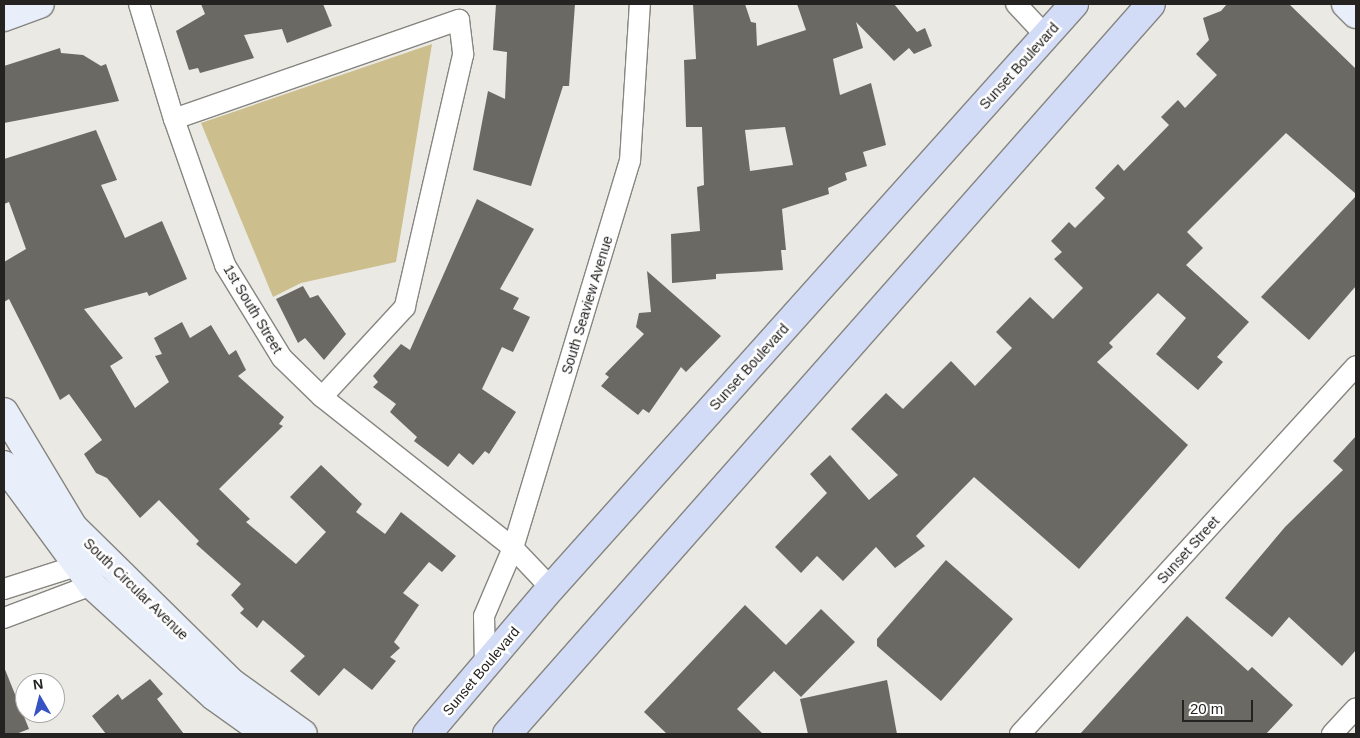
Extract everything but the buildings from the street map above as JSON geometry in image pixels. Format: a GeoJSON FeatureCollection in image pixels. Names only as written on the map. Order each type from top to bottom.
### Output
{"type":"FeatureCollection","features":[{"type":"Feature","properties":{"kind":"main road"},"geometry":{"type":"LineString","coordinates":[[4,16],[40,4]]}},
{"type":"Feature","properties":{"kind":"main road","name":"Sunset Boulevard"},"geometry":{"type":"LineString","coordinates":[[427,734],[551,588],[1074,4]]}},
{"type":"Feature","properties":{"kind":"main road"},"geometry":{"type":"LineString","coordinates":[[507,734],[1150,4]]}},
{"type":"Feature","properties":{"kind":"main road"},"geometry":{"type":"LineString","coordinates":[[1346,4],[1356,14]]}},
{"type":"Feature","properties":{"kind":"main road","name":"South Circular Avenue"},"geometry":{"type":"LineString","coordinates":[[4,412],[73,528],[232,683],[303,734]]}},
{"type":"Feature","properties":{"kind":"main road","name":"South Circular Avenue"},"geometry":{"type":"LineString","coordinates":[[4,465],[84,575],[214,696],[267,734]]}},
{"type":"Feature","properties":{"kind":"street","name":"1st South Street"},"geometry":{"type":"LineString","coordinates":[[139,4],[174,119],[225,265],[282,358],[322,397],[513,548]]}},
{"type":"Feature","properties":{"kind":"street","name":"South Seaview Avenue"},"geometry":{"type":"LineString","coordinates":[[485,665],[484,616],[513,548],[630,161],[640,4]]}},
{"type":"Feature","properties":{"kind":"street"},"geometry":{"type":"LineString","coordinates":[[1016,4],[1046,36]]}},
{"type":"Feature","properties":{"kind":"street"},"geometry":{"type":"LineString","coordinates":[[174,119],[459,20],[463,55],[405,308],[322,397]]}},
{"type":"Feature","properties":{"kind":"street","name":"Sunset Street"},"geometry":{"type":"LineString","coordinates":[[1020,734],[1356,366]]}},
{"type":"Feature","properties":{"kind":"street"},"geometry":{"type":"LineString","coordinates":[[513,548],[551,588]]}},
{"type":"Feature","properties":{"kind":"street"},"geometry":{"type":"LineString","coordinates":[[4,589],[84,575]]}},
{"type":"Feature","properties":{"kind":"street"},"geometry":{"type":"LineString","coordinates":[[4,618],[84,575]]}},
{"type":"Feature","properties":{"kind":"street"},"geometry":{"type":"LineString","coordinates":[[1332,734],[1356,708]]}},
{"type":"Feature","properties":{"kind":"shaded area"},"geometry":{"type":"Polygon","coordinates":[[[432,44],[396,262],[301,283],[273,297],[201,123],[432,44]]]}}]}
